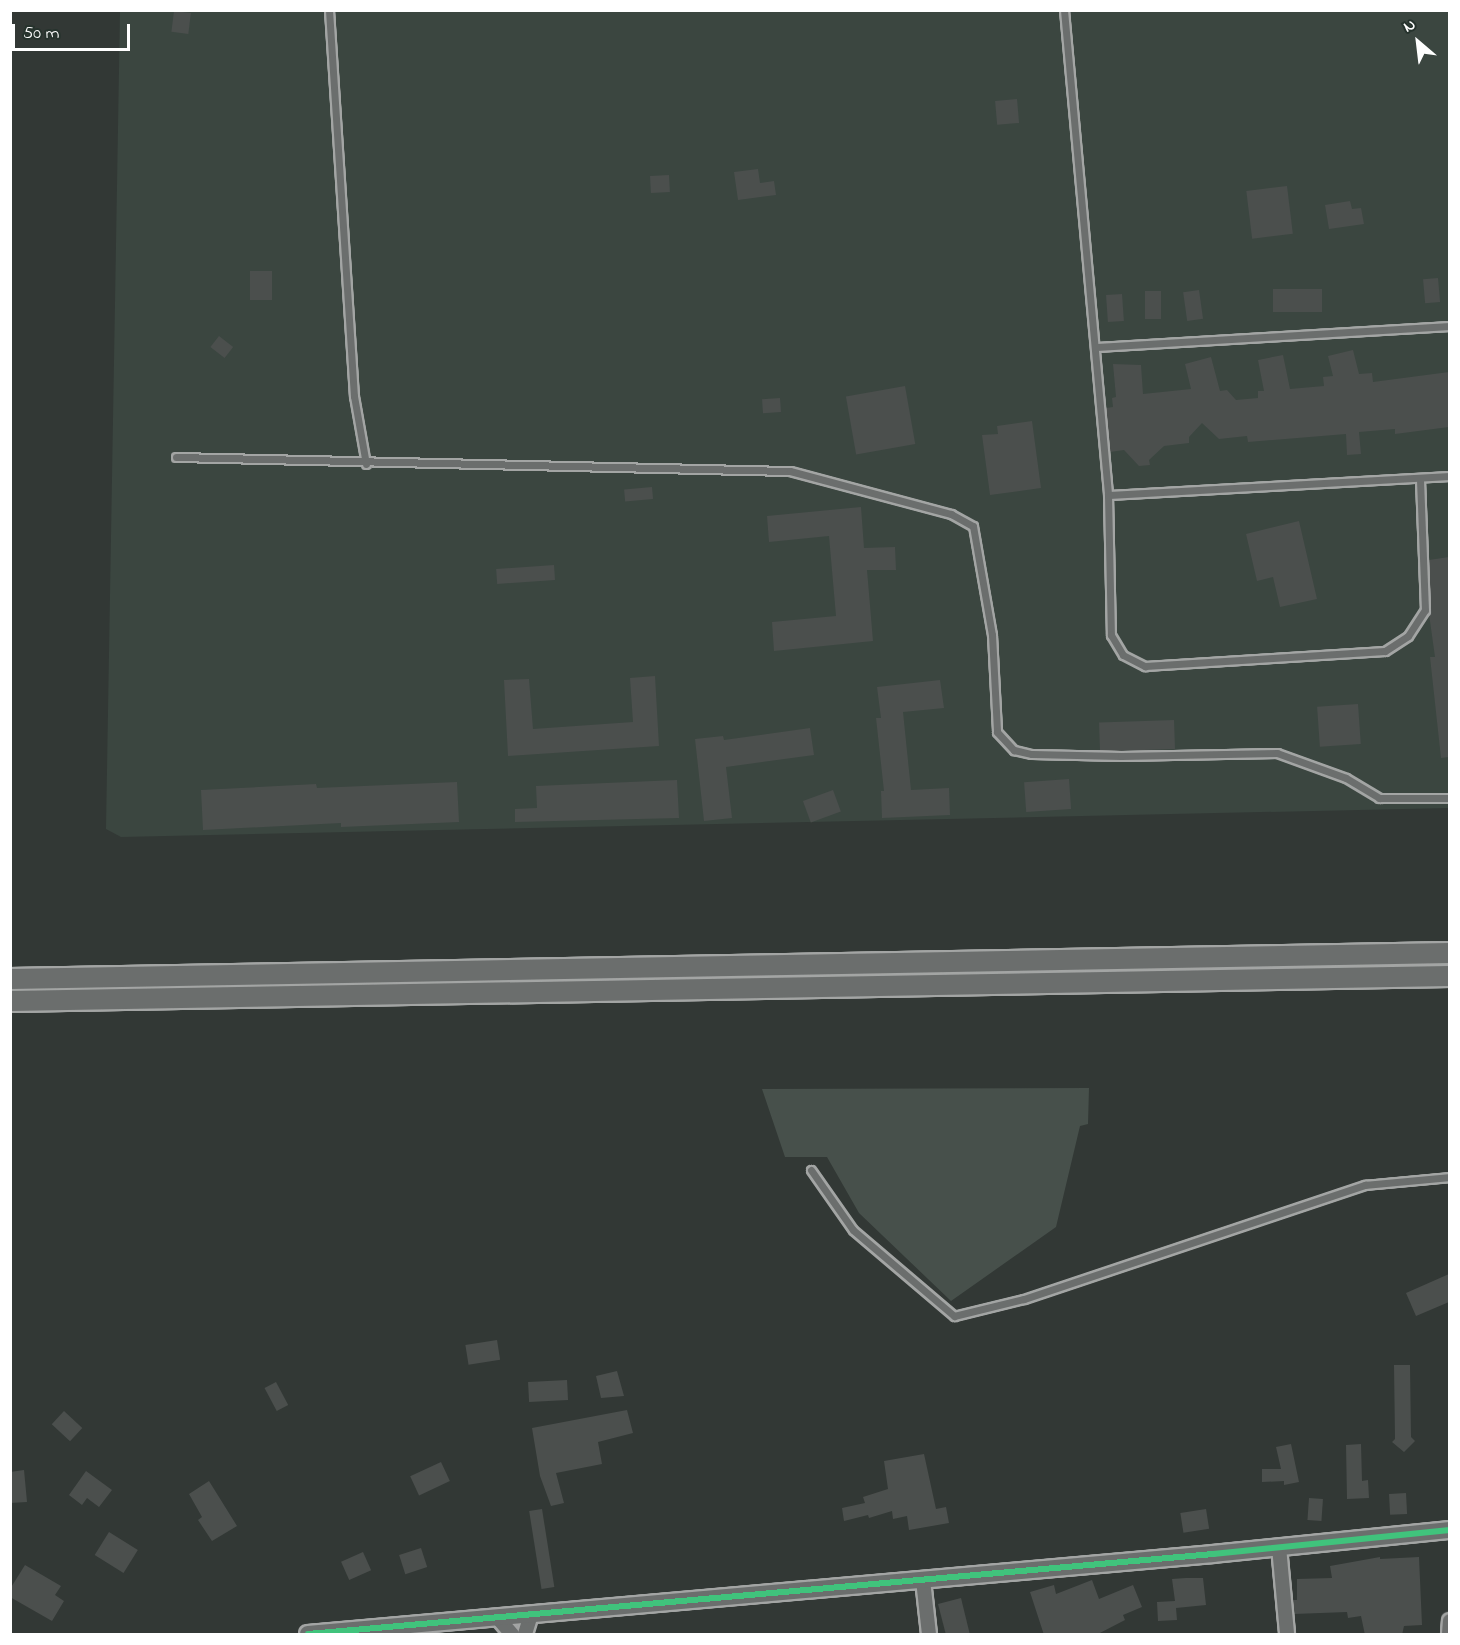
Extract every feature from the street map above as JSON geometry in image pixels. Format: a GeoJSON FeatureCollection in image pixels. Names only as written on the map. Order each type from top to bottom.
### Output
{"type":"FeatureCollection","features":[{"type":"Feature","properties":{"kind":"main road"},"geometry":{"type":"LineString","coordinates":[[10,978],[1449,953]]}},
{"type":"Feature","properties":{"kind":"main road"},"geometry":{"type":"LineString","coordinates":[[10,1000],[1449,976]]}},
{"type":"Feature","properties":{"kind":"street"},"geometry":{"type":"LineString","coordinates":[[308,1635],[1449,1530]]}},
{"type":"Feature","properties":{"kind":"street"},"geometry":{"type":"LineString","coordinates":[[1279,1547],[1287,1635]]}},
{"type":"Feature","properties":{"kind":"street"},"geometry":{"type":"LineString","coordinates":[[923,1580],[929,1635]]}},
{"type":"Feature","properties":{"kind":"street"},"geometry":{"type":"LineString","coordinates":[[525,1635],[531,1614]]}},
{"type":"Feature","properties":{"kind":"street"},"geometry":{"type":"LineString","coordinates":[[498,1617],[512,1635]]}},
{"type":"Feature","properties":{"kind":"street"},"geometry":{"type":"LineString","coordinates":[[1449,1621],[1449,1635]]}},
{"type":"Feature","properties":{"kind":"lane"},"geometry":{"type":"LineString","coordinates":[[329,10],[354,396],[366,464]]}},
{"type":"Feature","properties":{"kind":"lane"},"geometry":{"type":"LineString","coordinates":[[1064,10],[1108,495],[1111,635],[1123,655],[1144,666],[1385,651],[1408,636],[1425,610],[1420,478]]}},
{"type":"Feature","properties":{"kind":"lane"},"geometry":{"type":"LineString","coordinates":[[1096,347],[1449,326]]}},
{"type":"Feature","properties":{"kind":"lane"},"geometry":{"type":"LineString","coordinates":[[176,458],[366,464],[790,471],[951,514],[973,526],[992,635],[998,732],[1014,750],[1032,754],[1121,756],[1277,753],[1346,778],[1379,798],[1449,798]]}},
{"type":"Feature","properties":{"kind":"lane"},"geometry":{"type":"LineString","coordinates":[[1108,495],[1449,476]]}},
{"type":"Feature","properties":{"kind":"lane"},"geometry":{"type":"LineString","coordinates":[[811,1170],[853,1230],[954,1316],[1024,1299],[1365,1185],[1449,1178]]}},
{"type":"Feature","properties":{"kind":"shaded area"},"geometry":{"type":"Polygon","coordinates":[[[120,11],[1449,11],[1449,808],[121,837],[106,829],[120,11]]]}},
{"type":"Feature","properties":{"kind":"shaded area"},"geometry":{"type":"Polygon","coordinates":[[[1089,1088],[1088,1124],[1080,1126],[1056,1227],[951,1301],[859,1213],[827,1157],[785,1157],[762,1089],[1089,1088]]]}},
{"type":"Feature","properties":{"kind":"building"},"geometry":{"type":"Polygon","coordinates":[[[174,11],[191,13],[188,34],[171,32],[174,11]]]}},
{"type":"Feature","properties":{"kind":"building"},"geometry":{"type":"Polygon","coordinates":[[[1017,99],[1019,123],[997,125],[995,101],[1017,99]]]}},
{"type":"Feature","properties":{"kind":"building"},"geometry":{"type":"Polygon","coordinates":[[[758,169],[760,183],[774,181],[776,195],[738,200],[734,172],[758,169]]]}},
{"type":"Feature","properties":{"kind":"building"},"geometry":{"type":"Polygon","coordinates":[[[669,175],[670,192],[651,193],[650,176],[669,175]]]}},
{"type":"Feature","properties":{"kind":"building"},"geometry":{"type":"Polygon","coordinates":[[[1287,186],[1293,234],[1252,239],[1246,191],[1287,186]]]}},
{"type":"Feature","properties":{"kind":"building"},"geometry":{"type":"Polygon","coordinates":[[[1350,201],[1352,209],[1361,208],[1364,224],[1329,229],[1325,205],[1350,201]]]}},
{"type":"Feature","properties":{"kind":"building"},"geometry":{"type":"Polygon","coordinates":[[[250,271],[272,271],[272,300],[250,300],[250,271]]]}},
{"type":"Feature","properties":{"kind":"building"},"geometry":{"type":"Polygon","coordinates":[[[1438,278],[1440,302],[1425,303],[1423,279],[1438,278]]]}},
{"type":"Feature","properties":{"kind":"building"},"geometry":{"type":"Polygon","coordinates":[[[1273,289],[1322,289],[1322,312],[1273,312],[1273,289]]]}},
{"type":"Feature","properties":{"kind":"building"},"geometry":{"type":"Polygon","coordinates":[[[1199,290],[1203,319],[1187,321],[1183,292],[1199,290]]]}},
{"type":"Feature","properties":{"kind":"building"},"geometry":{"type":"Polygon","coordinates":[[[1145,291],[1161,291],[1161,319],[1145,319],[1145,291]]]}},
{"type":"Feature","properties":{"kind":"building"},"geometry":{"type":"Polygon","coordinates":[[[1122,294],[1124,321],[1108,322],[1106,295],[1122,294]]]}},
{"type":"Feature","properties":{"kind":"building"},"geometry":{"type":"Polygon","coordinates":[[[219,336],[233,347],[225,358],[210,347],[219,336]]]}},
{"type":"Feature","properties":{"kind":"building"},"geometry":{"type":"Polygon","coordinates":[[[1353,350],[1359,374],[1372,373],[1373,382],[1449,372],[1449,427],[1395,434],[1395,429],[1359,432],[1361,454],[1347,455],[1346,434],[1248,442],[1247,436],[1219,439],[1202,423],[1189,437],[1189,443],[1164,446],[1149,460],[1150,465],[1139,466],[1124,450],[1110,452],[1106,408],[1113,407],[1112,398],[1116,397],[1113,364],[1141,365],[1143,394],[1191,389],[1185,364],[1211,357],[1220,391],[1227,390],[1236,400],[1258,398],[1258,391],[1264,391],[1258,360],[1283,355],[1290,389],[1324,386],[1323,377],[1333,376],[1328,356],[1353,350]]]}},
{"type":"Feature","properties":{"kind":"building"},"geometry":{"type":"Polygon","coordinates":[[[905,386],[915,444],[856,455],[846,396],[905,386]]]}},
{"type":"Feature","properties":{"kind":"building"},"geometry":{"type":"Polygon","coordinates":[[[780,398],[781,412],[763,413],[762,399],[780,398]]]}},
{"type":"Feature","properties":{"kind":"building"},"geometry":{"type":"Polygon","coordinates":[[[1032,421],[1041,488],[990,495],[982,435],[998,434],[997,426],[1032,421]]]}},
{"type":"Feature","properties":{"kind":"building"},"geometry":{"type":"Polygon","coordinates":[[[652,487],[653,499],[625,501],[624,489],[652,487]]]}},
{"type":"Feature","properties":{"kind":"building"},"geometry":{"type":"Polygon","coordinates":[[[861,507],[864,548],[895,547],[896,570],[867,570],[873,641],[774,651],[772,622],[836,616],[829,536],[769,542],[767,516],[861,507]]]}},
{"type":"Feature","properties":{"kind":"building"},"geometry":{"type":"Polygon","coordinates":[[[1299,521],[1317,599],[1280,607],[1273,577],[1257,581],[1246,534],[1299,521]]]}},
{"type":"Feature","properties":{"kind":"building"},"geometry":{"type":"Polygon","coordinates":[[[1449,557],[1449,757],[1441,758],[1430,657],[1435,657],[1429,614],[1429,560],[1449,557]]]}},
{"type":"Feature","properties":{"kind":"building"},"geometry":{"type":"Polygon","coordinates":[[[554,565],[555,580],[497,584],[496,569],[554,565]]]}},
{"type":"Feature","properties":{"kind":"building"},"geometry":{"type":"Polygon","coordinates":[[[655,676],[659,746],[508,756],[504,680],[529,679],[533,729],[633,722],[630,678],[655,676]]]}},
{"type":"Feature","properties":{"kind":"building"},"geometry":{"type":"Polygon","coordinates":[[[940,680],[944,708],[903,712],[911,790],[949,788],[950,815],[882,818],[881,791],[884,791],[876,718],[881,718],[877,687],[940,680]]]}},
{"type":"Feature","properties":{"kind":"building"},"geometry":{"type":"Polygon","coordinates":[[[1358,704],[1361,744],[1320,747],[1317,707],[1358,704]]]}},
{"type":"Feature","properties":{"kind":"building"},"geometry":{"type":"Polygon","coordinates":[[[1174,720],[1175,749],[1100,752],[1099,723],[1174,720]]]}},
{"type":"Feature","properties":{"kind":"building"},"geometry":{"type":"Polygon","coordinates":[[[810,728],[814,755],[726,767],[732,818],[704,821],[695,739],[723,736],[724,740],[810,728]]]}},
{"type":"Feature","properties":{"kind":"building"},"geometry":{"type":"Polygon","coordinates":[[[1069,779],[1071,809],[1026,812],[1024,782],[1069,779]]]}},
{"type":"Feature","properties":{"kind":"building"},"geometry":{"type":"Polygon","coordinates":[[[677,780],[679,818],[515,822],[515,809],[537,808],[536,786],[677,780]]]}},
{"type":"Feature","properties":{"kind":"building"},"geometry":{"type":"Polygon","coordinates":[[[457,782],[459,822],[341,827],[341,823],[203,830],[201,790],[316,784],[317,788],[457,782]]]}},
{"type":"Feature","properties":{"kind":"building"},"geometry":{"type":"Polygon","coordinates":[[[833,790],[841,812],[811,823],[803,801],[833,790]]]}},
{"type":"Feature","properties":{"kind":"building"},"geometry":{"type":"Polygon","coordinates":[[[1449,1274],[1449,1302],[1416,1316],[1406,1293],[1449,1274]]]}},
{"type":"Feature","properties":{"kind":"building"},"geometry":{"type":"Polygon","coordinates":[[[497,1340],[500,1360],[469,1365],[465,1345],[497,1340]]]}},
{"type":"Feature","properties":{"kind":"building"},"geometry":{"type":"Polygon","coordinates":[[[1394,1365],[1410,1365],[1411,1437],[1415,1441],[1404,1452],[1392,1442],[1395,1439],[1394,1365]]]}},
{"type":"Feature","properties":{"kind":"building"},"geometry":{"type":"Polygon","coordinates":[[[617,1371],[624,1396],[601,1398],[596,1376],[617,1371]]]}},
{"type":"Feature","properties":{"kind":"building"},"geometry":{"type":"Polygon","coordinates":[[[567,1380],[568,1400],[529,1402],[528,1382],[567,1380]]]}},
{"type":"Feature","properties":{"kind":"building"},"geometry":{"type":"Polygon","coordinates":[[[276,1382],[288,1405],[277,1411],[265,1388],[276,1382]]]}},
{"type":"Feature","properties":{"kind":"building"},"geometry":{"type":"Polygon","coordinates":[[[627,1410],[633,1433],[598,1442],[602,1464],[556,1473],[564,1503],[551,1506],[540,1476],[532,1428],[627,1410]]]}},
{"type":"Feature","properties":{"kind":"building"},"geometry":{"type":"Polygon","coordinates":[[[64,1411],[82,1428],[70,1441],[52,1424],[64,1411]]]}},
{"type":"Feature","properties":{"kind":"building"},"geometry":{"type":"Polygon","coordinates":[[[1291,1444],[1299,1482],[1284,1485],[1284,1481],[1262,1482],[1262,1469],[1281,1469],[1276,1447],[1291,1444]]]}},
{"type":"Feature","properties":{"kind":"building"},"geometry":{"type":"Polygon","coordinates":[[[1361,1444],[1362,1481],[1368,1480],[1369,1498],[1347,1499],[1346,1445],[1361,1444]]]}},
{"type":"Feature","properties":{"kind":"building"},"geometry":{"type":"Polygon","coordinates":[[[924,1454],[936,1509],[946,1507],[949,1523],[909,1530],[907,1516],[893,1519],[892,1511],[869,1518],[868,1515],[844,1521],[842,1508],[865,1503],[863,1497],[888,1489],[884,1461],[924,1454]]]}},
{"type":"Feature","properties":{"kind":"building"},"geometry":{"type":"Polygon","coordinates":[[[441,1462],[450,1481],[419,1495],[410,1476],[441,1462]]]}},
{"type":"Feature","properties":{"kind":"building"},"geometry":{"type":"Polygon","coordinates":[[[24,1470],[27,1502],[10,1503],[10,1472],[24,1470]]]}},
{"type":"Feature","properties":{"kind":"building"},"geometry":{"type":"Polygon","coordinates":[[[86,1471],[112,1490],[99,1507],[87,1498],[82,1505],[69,1495],[86,1471]]]}},
{"type":"Feature","properties":{"kind":"building"},"geometry":{"type":"Polygon","coordinates":[[[209,1481],[237,1526],[212,1541],[198,1520],[202,1517],[189,1494],[209,1481]]]}},
{"type":"Feature","properties":{"kind":"building"},"geometry":{"type":"Polygon","coordinates":[[[1406,1493],[1407,1514],[1390,1515],[1389,1494],[1406,1493]]]}},
{"type":"Feature","properties":{"kind":"building"},"geometry":{"type":"Polygon","coordinates":[[[1309,1498],[1323,1499],[1321,1521],[1307,1520],[1309,1498]]]}},
{"type":"Feature","properties":{"kind":"building"},"geometry":{"type":"Polygon","coordinates":[[[542,1509],[554,1587],[542,1589],[529,1511],[542,1509]]]}},
{"type":"Feature","properties":{"kind":"building"},"geometry":{"type":"Polygon","coordinates":[[[1206,1509],[1209,1529],[1183,1533],[1180,1513],[1206,1509]]]}},
{"type":"Feature","properties":{"kind":"building"},"geometry":{"type":"Polygon","coordinates":[[[109,1532],[138,1550],[124,1573],[95,1555],[109,1532]]]}},
{"type":"Feature","properties":{"kind":"building"},"geometry":{"type":"Polygon","coordinates":[[[421,1548],[427,1567],[405,1574],[399,1555],[421,1548]]]}},
{"type":"Feature","properties":{"kind":"building"},"geometry":{"type":"Polygon","coordinates":[[[363,1552],[371,1570],[349,1580],[341,1562],[363,1552]]]}},
{"type":"Feature","properties":{"kind":"building"},"geometry":{"type":"Polygon","coordinates":[[[1380,1557],[1380,1559],[1419,1557],[1422,1625],[1404,1626],[1402,1635],[1365,1635],[1361,1616],[1348,1618],[1347,1612],[1294,1614],[1293,1600],[1297,1600],[1297,1579],[1332,1578],[1330,1566],[1380,1557]]]}},
{"type":"Feature","properties":{"kind":"building"},"geometry":{"type":"Polygon","coordinates":[[[25,1565],[61,1586],[55,1595],[64,1601],[52,1621],[10,1597],[10,1589],[25,1565]]]}},
{"type":"Feature","properties":{"kind":"building"},"geometry":{"type":"Polygon","coordinates":[[[1203,1578],[1206,1605],[1176,1608],[1177,1620],[1158,1621],[1157,1602],[1175,1601],[1172,1579],[1203,1578]]]}},
{"type":"Feature","properties":{"kind":"building"},"geometry":{"type":"Polygon","coordinates":[[[1092,1580],[1099,1599],[1133,1585],[1142,1607],[1123,1615],[1125,1620],[1096,1635],[1044,1635],[1030,1592],[1054,1585],[1056,1594],[1092,1580]]]}},
{"type":"Feature","properties":{"kind":"building"},"geometry":{"type":"Polygon","coordinates":[[[961,1598],[970,1635],[946,1635],[938,1604],[961,1598]]]}},
{"type":"Feature","properties":{"kind":"cycle path"},"geometry":{"type":"LineString","coordinates":[[308,1634],[1213,1554],[1450,1530]]}}]}
